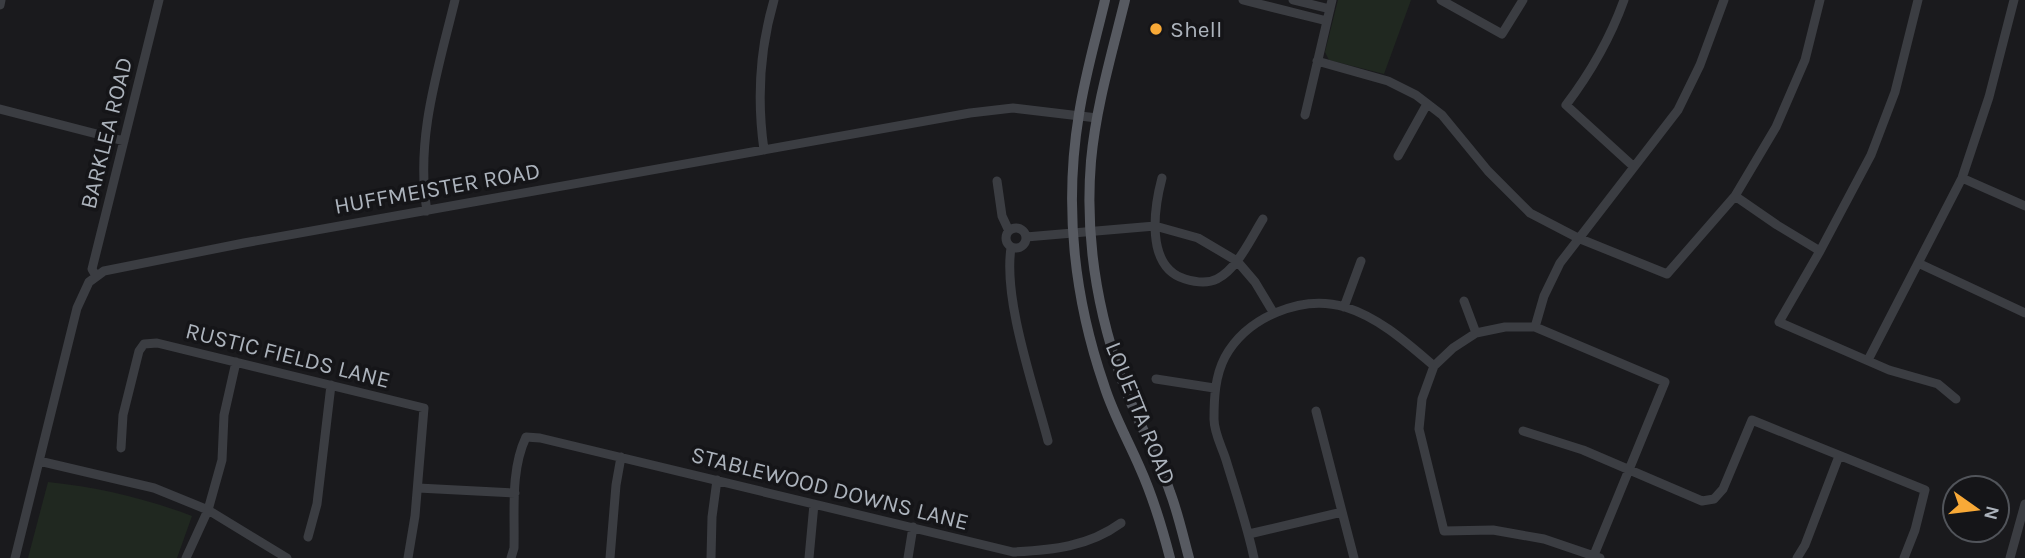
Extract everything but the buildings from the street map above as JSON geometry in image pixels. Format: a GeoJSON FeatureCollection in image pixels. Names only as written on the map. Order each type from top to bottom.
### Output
{"type":"FeatureCollection","features":[{"type":"Feature","properties":{"kind":"main road"},"geometry":{"type":"LineString","coordinates":[[1079,115],[1105,0]]}},
{"type":"Feature","properties":{"kind":"main road"},"geometry":{"type":"LineString","coordinates":[[1097,118],[1125,0]]}},
{"type":"Feature","properties":{"kind":"main road","name":"LOUETTA ROAD"},"geometry":{"type":"LineString","coordinates":[[1079,115],[1073,159],[1073,233],[1091,348],[1105,389],[1152,498],[1170,558]]}},
{"type":"Feature","properties":{"kind":"main road","name":"LOUETTA ROAD"},"geometry":{"type":"LineString","coordinates":[[1097,118],[1091,160],[1091,232],[1100,304],[1122,382],[1170,491],[1189,558]]}},
{"type":"Feature","properties":{"kind":"main road"},"geometry":{"type":"LineString","coordinates":[[1105,389],[1122,382]]}},
{"type":"Feature","properties":{"kind":"main road"},"geometry":{"type":"LineString","coordinates":[[1163,532],[1181,527]]}},
{"type":"Feature","properties":{"kind":"street","name":"BARKLEA ROAD"},"geometry":{"type":"LineString","coordinates":[[96,276],[92,269],[159,0]]}},
{"type":"Feature","properties":{"kind":"street"},"geometry":{"type":"LineString","coordinates":[[427,211],[422,158],[426,125],[455,0]]}},
{"type":"Feature","properties":{"kind":"street"},"geometry":{"type":"LineString","coordinates":[[764,150],[760,117],[761,79],[774,0]]}},
{"type":"Feature","properties":{"kind":"street"},"geometry":{"type":"LineString","coordinates":[[1243,0],[1327,21]]}},
{"type":"Feature","properties":{"kind":"street"},"geometry":{"type":"LineString","coordinates":[[1293,0],[1331,5],[1305,115]]}},
{"type":"Feature","properties":{"kind":"street"},"geometry":{"type":"LineString","coordinates":[[1441,0],[1502,34],[1522,0]]}},
{"type":"Feature","properties":{"kind":"street"},"geometry":{"type":"LineString","coordinates":[[1624,0],[1612,34],[1589,74],[1566,105],[1634,167]]}},
{"type":"Feature","properties":{"kind":"street"},"geometry":{"type":"LineString","coordinates":[[1535,327],[1544,296],[1560,263],[1678,110],[1700,65],[1724,0]]}},
{"type":"Feature","properties":{"kind":"street"},"geometry":{"type":"LineString","coordinates":[[1317,61],[1388,81],[1427,104],[1442,115],[1488,171],[1530,213],[1578,238],[1667,274],[1735,196],[1776,127],[1805,60],[1820,0]]}},
{"type":"Feature","properties":{"kind":"street"},"geometry":{"type":"LineString","coordinates":[[1919,0],[1895,92],[1871,155],[1779,322],[1889,370],[1938,384],[1956,399]]}},
{"type":"Feature","properties":{"kind":"street"},"geometry":{"type":"LineString","coordinates":[[1868,360],[1962,178],[1989,97],[2014,0]]}},
{"type":"Feature","properties":{"kind":"street"},"geometry":{"type":"LineString","coordinates":[[1398,156],[1427,104]]}},
{"type":"Feature","properties":{"kind":"street"},"geometry":{"type":"LineString","coordinates":[[0,109],[124,141]]}},
{"type":"Feature","properties":{"kind":"street","name":"HUFFMEISTER ROAD"},"geometry":{"type":"LineString","coordinates":[[96,276],[115,268],[996,109],[1032,109],[1097,118]]}},
{"type":"Feature","properties":{"kind":"street"},"geometry":{"type":"LineString","coordinates":[[1163,178],[1155,204],[1156,242],[1163,263],[1178,277],[1197,283],[1217,279],[1237,261],[1263,219]]}},
{"type":"Feature","properties":{"kind":"street"},"geometry":{"type":"LineString","coordinates":[[1962,178],[2025,206]]}},
{"type":"Feature","properties":{"kind":"street"},"geometry":{"type":"LineString","coordinates":[[997,181],[1002,216],[1009,231]]}},
{"type":"Feature","properties":{"kind":"street"},"geometry":{"type":"LineString","coordinates":[[1735,196],[1820,251]]}},
{"type":"Feature","properties":{"kind":"street"},"geometry":{"type":"LineString","coordinates":[[1026,237],[1155,226],[1198,238],[1237,261],[1255,282],[1273,312]]}},
{"type":"Feature","properties":{"kind":"street"},"geometry":{"type":"LineString","coordinates":[[1026,237],[1018,228],[1009,231],[1005,239],[1011,247],[1008,267],[1017,319],[1048,440]]}},
{"type":"Feature","properties":{"kind":"street"},"geometry":{"type":"LineString","coordinates":[[1011,247],[1021,247],[1026,237]]}},
{"type":"Feature","properties":{"kind":"street"},"geometry":{"type":"LineString","coordinates":[[1344,307],[1361,261]]}},
{"type":"Feature","properties":{"kind":"street"},"geometry":{"type":"LineString","coordinates":[[1918,263],[2025,313]]}},
{"type":"Feature","properties":{"kind":"street"},"geometry":{"type":"LineString","coordinates":[[15,558],[81,294],[96,276]]}},
{"type":"Feature","properties":{"kind":"street"},"geometry":{"type":"LineString","coordinates":[[1464,301],[1476,333]]}},
{"type":"Feature","properties":{"kind":"street"},"geometry":{"type":"LineString","coordinates":[[1254,558],[1214,424],[1214,388],[1225,356],[1248,329],[1273,312],[1317,304],[1344,307],[1368,317],[1397,335],[1434,366]]}},
{"type":"Feature","properties":{"kind":"street"},"geometry":{"type":"LineString","coordinates":[[1505,327],[1535,327],[1665,382],[1597,556],[1544,539],[1493,530],[1444,531],[1419,429],[1422,399],[1434,366],[1453,348],[1476,333],[1505,327]]}},
{"type":"Feature","properties":{"kind":"street","name":"RUSTIC FIELDS LANE"},"geometry":{"type":"LineString","coordinates":[[121,448],[122,415],[139,351],[144,344],[157,343],[424,408],[418,488]]}},
{"type":"Feature","properties":{"kind":"street"},"geometry":{"type":"LineString","coordinates":[[186,558],[208,510],[222,460],[224,415],[236,362]]}},
{"type":"Feature","properties":{"kind":"street"},"geometry":{"type":"LineString","coordinates":[[1156,379],[1214,388]]}},
{"type":"Feature","properties":{"kind":"street"},"geometry":{"type":"LineString","coordinates":[[308,537],[317,505],[331,385]]}},
{"type":"Feature","properties":{"kind":"street"},"geometry":{"type":"LineString","coordinates":[[1316,411],[1354,558]]}},
{"type":"Feature","properties":{"kind":"street"},"geometry":{"type":"LineString","coordinates":[[1523,431],[1583,450],[1702,501],[1714,499],[1723,489],[1752,421],[1925,490],[1915,530],[1904,558]]}},
{"type":"Feature","properties":{"kind":"street","name":"STABLEWOOD DOWNS LANE"},"geometry":{"type":"LineString","coordinates":[[515,493],[519,451],[526,437],[540,438],[913,527],[1012,555],[1079,544],[1121,523]]}},
{"type":"Feature","properties":{"kind":"street"},"geometry":{"type":"LineString","coordinates":[[1797,558],[1805,545],[1839,456]]}},
{"type":"Feature","properties":{"kind":"street"},"geometry":{"type":"LineString","coordinates":[[610,558],[621,457]]}},
{"type":"Feature","properties":{"kind":"street"},"geometry":{"type":"LineString","coordinates":[[39,461],[154,488],[208,510],[287,558]]}},
{"type":"Feature","properties":{"kind":"street"},"geometry":{"type":"LineString","coordinates":[[711,558],[712,517],[717,480]]}},
{"type":"Feature","properties":{"kind":"street"},"geometry":{"type":"LineString","coordinates":[[408,558],[418,488],[515,493],[512,558]]}},
{"type":"Feature","properties":{"kind":"street"},"geometry":{"type":"LineString","coordinates":[[809,558],[814,504]]}},
{"type":"Feature","properties":{"kind":"street"},"geometry":{"type":"LineString","coordinates":[[2010,558],[2025,504]]}},
{"type":"Feature","properties":{"kind":"street"},"geometry":{"type":"LineString","coordinates":[[1249,534],[1342,512]]}},
{"type":"Feature","properties":{"kind":"street"},"geometry":{"type":"LineString","coordinates":[[908,558],[913,527]]}},
{"type":"Feature","properties":{"kind":"shaded area"},"geometry":{"type":"Polygon","coordinates":[[[1338,0],[1411,0],[1384,74],[1329,60],[1325,52],[1338,0]]]}},
{"type":"Feature","properties":{"kind":"shaded area"},"geometry":{"type":"Polygon","coordinates":[[[48,482],[121,494],[192,516],[177,558],[28,558],[48,482]]]}},
{"type":"Feature","properties":{"kind":"place","name":"Shell"},"geometry":{"type":"Point","coordinates":[1156,29]}}]}
